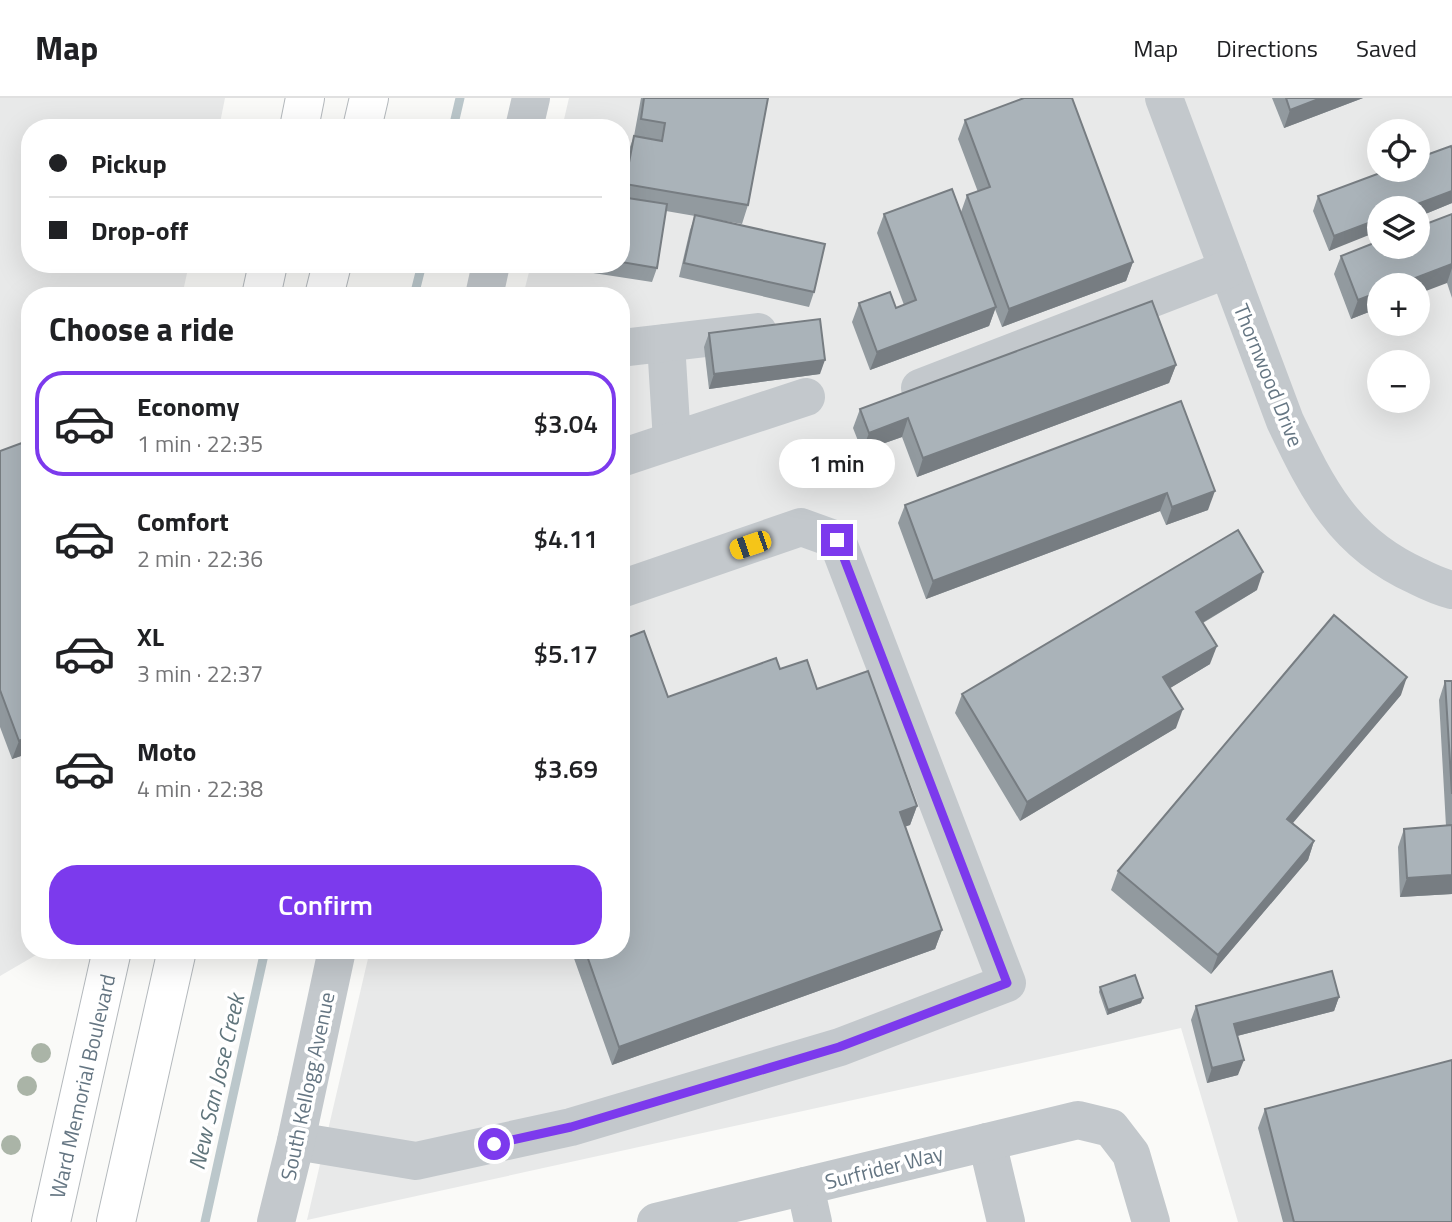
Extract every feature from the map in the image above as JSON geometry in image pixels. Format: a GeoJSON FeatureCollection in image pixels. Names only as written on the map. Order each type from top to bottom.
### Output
{"type":"FeatureCollection","features":[{"type":"Feature","properties":{"kind":"highway"},"geometry":{"type":"LineString","coordinates":[[301,119],[305,98]]}},
{"type":"Feature","properties":{"kind":"highway"},"geometry":{"type":"LineString","coordinates":[[364,119],[369,98]]}},
{"type":"Feature","properties":{"kind":"highway","name":"Ward Memorial Boulevard"},"geometry":{"type":"LineString","coordinates":[[51,1222],[111,959]]}},
{"type":"Feature","properties":{"kind":"highway"},"geometry":{"type":"LineString","coordinates":[[116,1222],[175,959]]}},
{"type":"Feature","properties":{"kind":"street"},"geometry":{"type":"LineString","coordinates":[[526,119],[531,98]]}},
{"type":"Feature","properties":{"kind":"street","name":"Thornwood Drive"},"geometry":{"type":"LineString","coordinates":[[1164,98],[1285,421],[1305,463],[1342,521],[1366,546],[1401,569],[1452,590]]}},
{"type":"Feature","properties":{"kind":"street"},"geometry":{"type":"LineString","coordinates":[[908,392],[1228,270]]}},
{"type":"Feature","properties":{"kind":"street"},"geometry":{"type":"LineString","coordinates":[[630,347],[799,328]]}},
{"type":"Feature","properties":{"kind":"street"},"geometry":{"type":"LineString","coordinates":[[666,343],[672,441]]}},
{"type":"Feature","properties":{"kind":"street"},"geometry":{"type":"LineString","coordinates":[[630,455],[806,397]]}},
{"type":"Feature","properties":{"kind":"street"},"geometry":{"type":"LineString","coordinates":[[296,1141],[416,1161],[571,1127],[839,1047],[1007,983],[837,540],[801,527],[630,586]]}},
{"type":"Feature","properties":{"kind":"street","name":"South Kellogg Avenue"},"geometry":{"type":"LineString","coordinates":[[276,1222],[335,959]]}},
{"type":"Feature","properties":{"kind":"street","name":"Surfrider Way"},"geometry":{"type":"LineString","coordinates":[[656,1222],[809,1204],[987,1142],[1078,1120],[1111,1128],[1131,1154],[1151,1222]]}},
{"type":"Feature","properties":{"kind":"street"},"geometry":{"type":"LineString","coordinates":[[987,1142],[1006,1222]]}},
{"type":"Feature","properties":{"kind":"shaded area"},"geometry":{"type":"Polygon","coordinates":[[[0,98],[225,98],[221,119],[21,119],[21,273],[187,273],[184,287],[21,287],[21,959],[29,959],[0,976],[0,98]]]}},
{"type":"Feature","properties":{"kind":"shaded area"},"geometry":{"type":"Polygon","coordinates":[[[569,98],[1452,98],[1452,1222],[1238,1222],[1181,1028],[307,1220],[368,959],[630,959],[630,287],[525,287],[529,273],[630,273],[630,119],[564,119],[569,98]]]}},
{"type":"Feature","properties":{"kind":"building"},"geometry":{"type":"Polygon","coordinates":[[[644,98],[768,98],[748,205],[630,185],[630,157],[634,136],[662,141],[665,123],[641,119],[644,98]]]}},
{"type":"Feature","properties":{"kind":"building"},"geometry":{"type":"Polygon","coordinates":[[[1024,98],[1072,98],[1133,262],[1009,309],[967,195],[990,187],[965,120],[1024,98]]]}},
{"type":"Feature","properties":{"kind":"building"},"geometry":{"type":"Polygon","coordinates":[[[1286,98],[1321,98],[1290,110],[1286,98]]]}},
{"type":"Feature","properties":{"kind":"building"},"geometry":{"type":"Polygon","coordinates":[[[1451,146],[1452,191],[1430,199],[1430,196],[1367,196],[1367,224],[1334,236],[1318,196],[1367,178],[1367,182],[1430,182],[1430,154],[1451,146]]]}},
{"type":"Feature","properties":{"kind":"building"},"geometry":{"type":"Polygon","coordinates":[[[952,189],[996,307],[877,352],[859,303],[890,292],[896,308],[916,300],[884,214],[952,189]]]}},
{"type":"Feature","properties":{"kind":"building"},"geometry":{"type":"Polygon","coordinates":[[[630,198],[667,204],[657,268],[630,264],[630,198]]]}},
{"type":"Feature","properties":{"kind":"building"},"geometry":{"type":"Polygon","coordinates":[[[1452,214],[1452,264],[1428,273],[1367,273],[1367,297],[1358,300],[1341,256],[1367,246],[1367,259],[1430,259],[1430,222],[1452,214]]]}},
{"type":"Feature","properties":{"kind":"building"},"geometry":{"type":"Polygon","coordinates":[[[695,215],[825,244],[814,292],[684,263],[695,215]]]}},
{"type":"Feature","properties":{"kind":"building"},"geometry":{"type":"Polygon","coordinates":[[[1152,301],[1176,365],[923,458],[908,418],[869,433],[860,409],[1152,301]]]}},
{"type":"Feature","properties":{"kind":"building"},"geometry":{"type":"Polygon","coordinates":[[[820,319],[825,360],[714,374],[709,333],[820,319]]]}},
{"type":"Feature","properties":{"kind":"building"},"geometry":{"type":"Polygon","coordinates":[[[1181,401],[1215,491],[1172,507],[1167,493],[933,581],[905,505],[1181,401]]]}},
{"type":"Feature","properties":{"kind":"building"},"geometry":{"type":"Polygon","coordinates":[[[21,443],[19,741],[0,690],[0,451],[21,443]]]}},
{"type":"Feature","properties":{"kind":"building"},"geometry":{"type":"Polygon","coordinates":[[[1238,530],[1263,572],[1196,612],[1217,646],[1163,677],[1183,709],[1027,802],[962,694],[1238,530]]]}},
{"type":"Feature","properties":{"kind":"building"},"geometry":{"type":"Polygon","coordinates":[[[1334,615],[1407,677],[1287,819],[1314,841],[1218,955],[1118,871],[1334,615]]]}},
{"type":"Feature","properties":{"kind":"building"},"geometry":{"type":"Polygon","coordinates":[[[644,631],[668,697],[776,658],[780,669],[807,660],[817,689],[868,671],[917,806],[900,812],[942,930],[619,1047],[588,959],[630,959],[630,636],[644,631]]]}},
{"type":"Feature","properties":{"kind":"building"},"geometry":{"type":"Polygon","coordinates":[[[1445,681],[1452,681],[1452,794],[1445,681]]]}},
{"type":"Feature","properties":{"kind":"building"},"geometry":{"type":"Polygon","coordinates":[[[1452,825],[1452,875],[1407,878],[1404,829],[1452,825]]]}},
{"type":"Feature","properties":{"kind":"building"},"geometry":{"type":"Polygon","coordinates":[[[1332,971],[1339,997],[1234,1024],[1244,1060],[1212,1068],[1196,1006],[1332,971]]]}},
{"type":"Feature","properties":{"kind":"building"},"geometry":{"type":"Polygon","coordinates":[[[1135,975],[1143,998],[1108,1010],[1100,987],[1135,975]]]}},
{"type":"Feature","properties":{"kind":"building"},"geometry":{"type":"Polygon","coordinates":[[[1452,1060],[1452,1222],[1294,1222],[1265,1109],[1452,1060]]]}},
{"type":"Feature","properties":{"kind":"waterway","name":"New San Jose Creek"},"geometry":{"type":"LineString","coordinates":[[455,119],[460,98]]}},
{"type":"Feature","properties":{"kind":"waterway","name":"New San Jose Creek"},"geometry":{"type":"LineString","coordinates":[[416,287],[420,273]]}},
{"type":"Feature","properties":{"kind":"waterway","name":"New San Jose Creek"},"geometry":{"type":"LineString","coordinates":[[205,1222],[263,959]]}},
{"type":"Feature","properties":{"kind":"route"},"geometry":{"type":"LineString","coordinates":[[494,1144],[571,1127],[839,1047],[1007,983],[837,540]]}}]}
